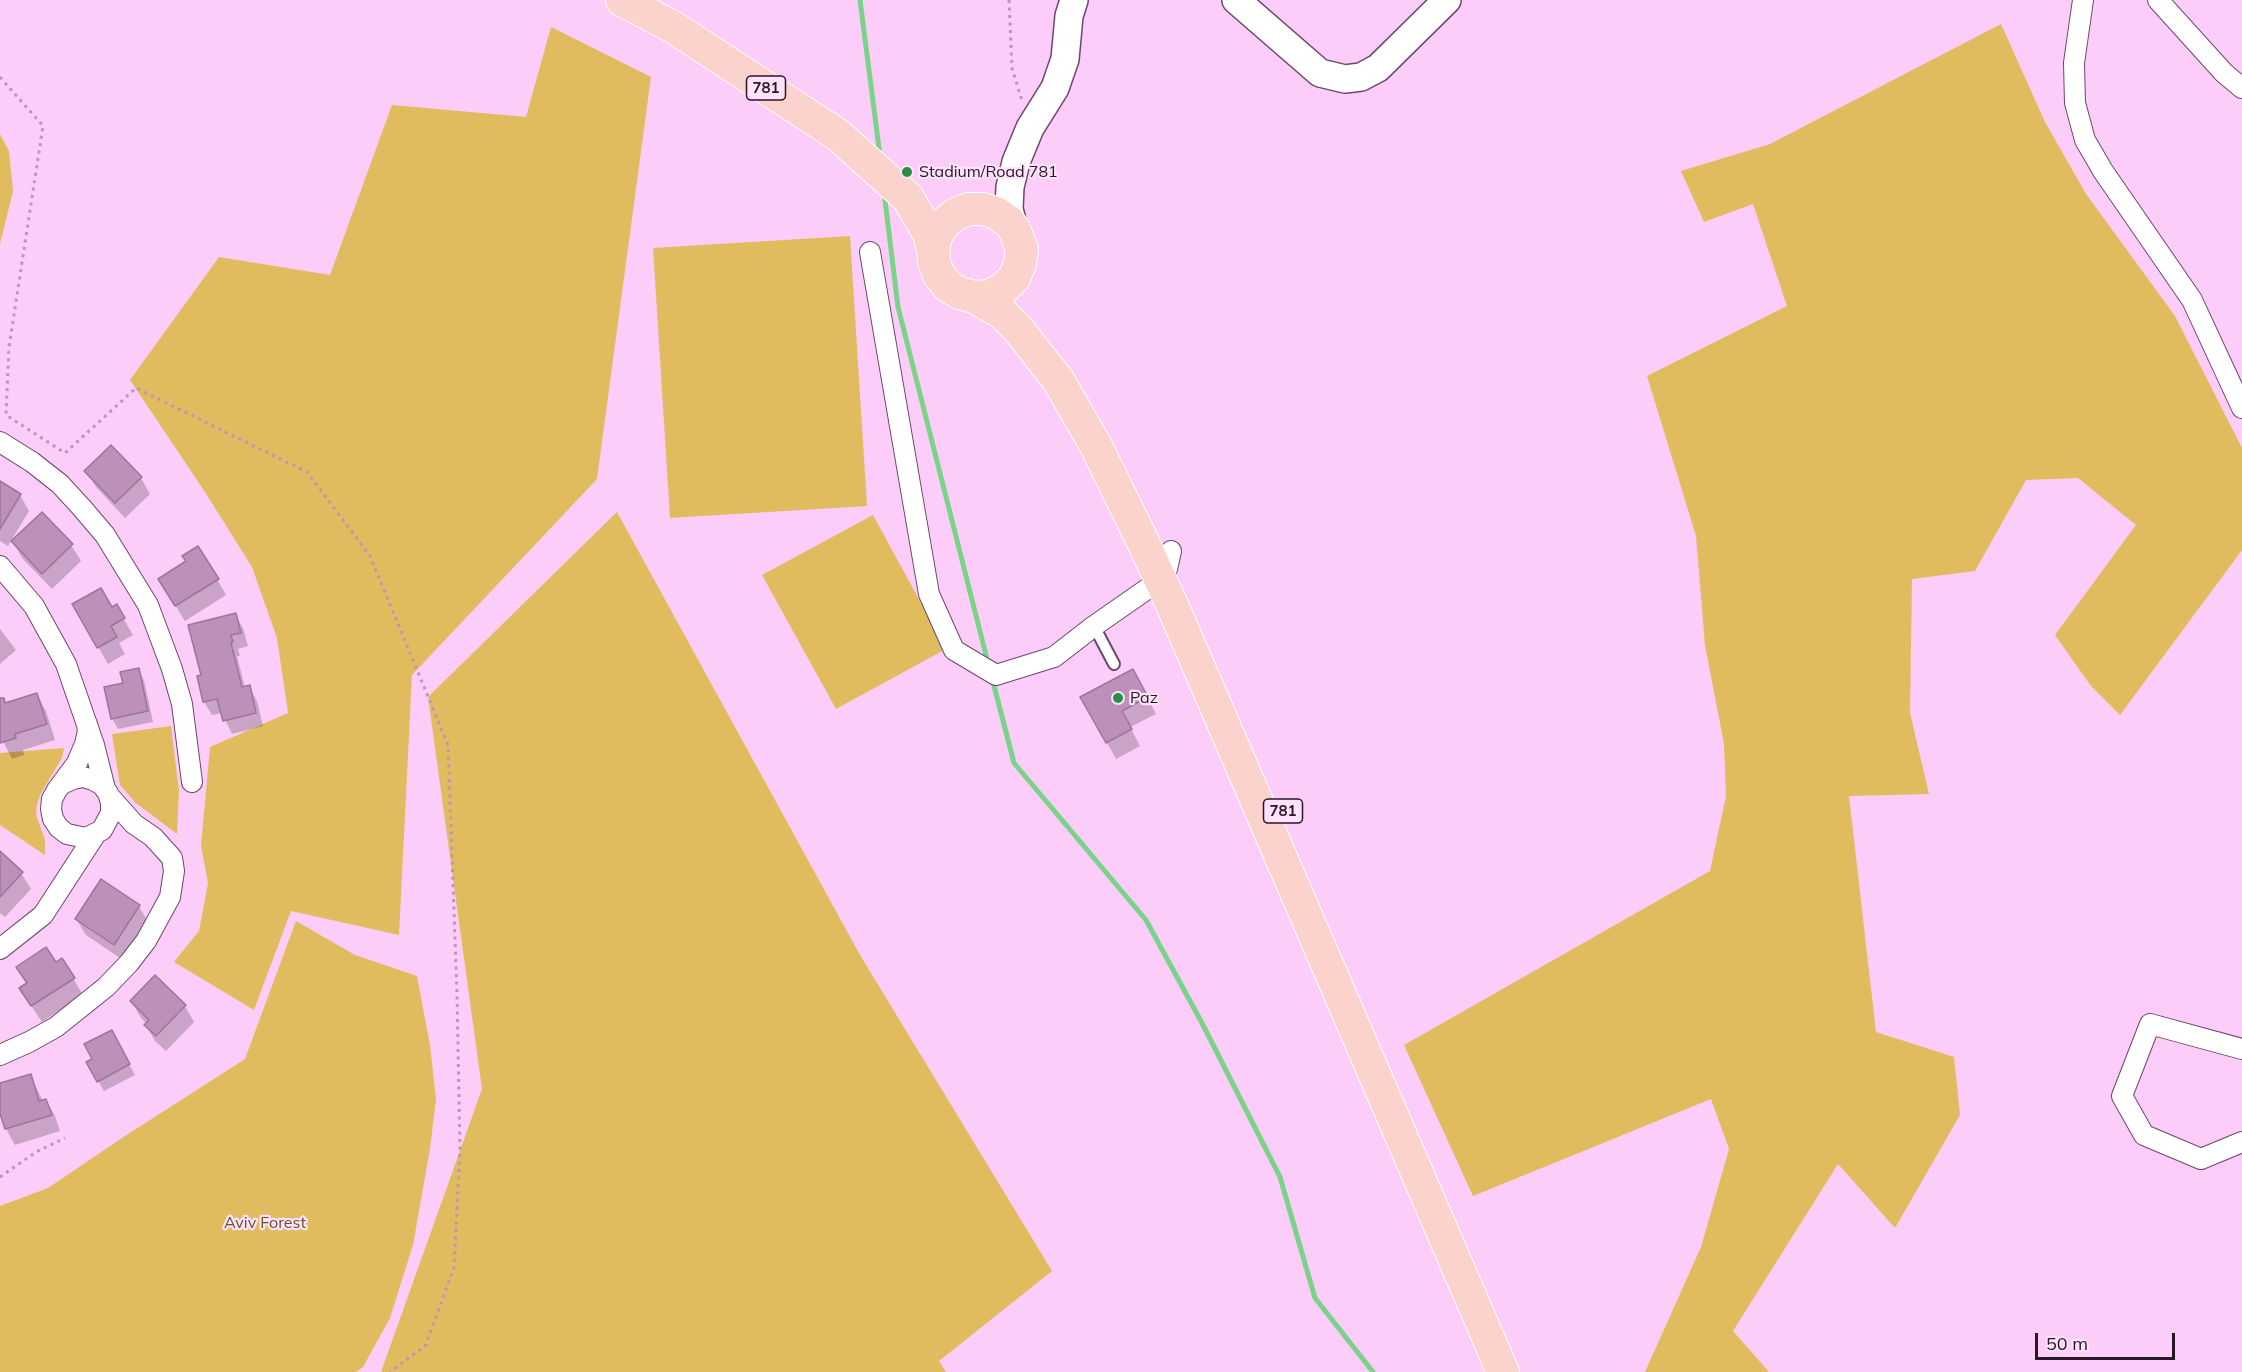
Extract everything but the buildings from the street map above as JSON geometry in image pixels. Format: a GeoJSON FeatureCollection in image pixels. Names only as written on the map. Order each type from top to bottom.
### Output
{"type":"FeatureCollection","features":[{"type":"Feature","properties":{"kind":"main road","name":"781"},"geometry":{"type":"LineString","coordinates":[[622,0],[673,27],[838,135],[908,198],[929,234],[934,254]]}},
{"type":"Feature","properties":{"kind":"main road"},"geometry":{"type":"LineString","coordinates":[[1016,162],[988,199],[956,214],[937,234],[934,262],[939,275],[948,286],[959,293],[974,297],[989,296],[1004,289],[1014,279],[1020,264],[1022,249],[1009,209],[1010,187],[1016,162],[1030,128],[1044,108],[1059,78],[1065,59],[1069,16],[1074,0]]}},
{"type":"Feature","properties":{"kind":"main road"},"geometry":{"type":"LineString","coordinates":[[1236,0],[1320,73],[1345,79],[1361,77],[1378,68],[1447,0]]}},
{"type":"Feature","properties":{"kind":"main road","name":"781"},"geometry":{"type":"LineString","coordinates":[[900,190],[927,203],[967,210]]}},
{"type":"Feature","properties":{"kind":"main road"},"geometry":{"type":"LineString","coordinates":[[967,210],[983,209],[996,213],[1009,222],[1014,229]]}},
{"type":"Feature","properties":{"kind":"main road","name":"781"},"geometry":{"type":"LineString","coordinates":[[1020,264],[1021,295],[1029,311],[1081,384],[1128,461],[1166,566],[1503,1372]]}},
{"type":"Feature","properties":{"kind":"main road","name":"781"},"geometry":{"type":"LineString","coordinates":[[974,297],[1002,313],[1018,329],[1058,380],[1166,566],[1526,1372]]}},
{"type":"Feature","properties":{"kind":"street"},"geometry":{"type":"LineString","coordinates":[[2083,0],[2074,63],[2075,103],[2085,140],[2103,171],[2192,300],[2242,408]]}},
{"type":"Feature","properties":{"kind":"street"},"geometry":{"type":"LineString","coordinates":[[2158,0],[2224,72],[2242,88]]}},
{"type":"Feature","properties":{"kind":"street"},"geometry":{"type":"LineString","coordinates":[[870,252],[929,594],[954,650],[996,675],[1054,657],[1166,566]]}},
{"type":"Feature","properties":{"kind":"street"},"geometry":{"type":"LineString","coordinates":[[0,442],[32,462],[60,484],[82,508],[105,535],[148,605],[172,669],[182,704],[192,782]]}},
{"type":"Feature","properties":{"kind":"street"},"geometry":{"type":"LineString","coordinates":[[0,566],[34,606],[51,633],[66,664],[87,724],[111,813],[43,915],[0,949]]}},
{"type":"Feature","properties":{"kind":"street"},"geometry":{"type":"LineString","coordinates":[[87,724],[85,744],[77,763],[52,800],[53,819],[59,828],[77,838],[120,831],[158,842]]}},
{"type":"Feature","properties":{"kind":"street"},"geometry":{"type":"LineString","coordinates":[[0,1055],[56,1027],[106,987],[140,948],[161,915],[174,883],[172,858],[158,842],[134,825],[93,780],[83,777],[64,783]]}},
{"type":"Feature","properties":{"kind":"street"},"geometry":{"type":"LineString","coordinates":[[59,828],[64,859],[60,889]]}},
{"type":"Feature","properties":{"kind":"street"},"geometry":{"type":"LineString","coordinates":[[2242,1049],[2150,1024],[2122,1096],[2144,1135],[2201,1159],[2242,1142]]}},
{"type":"Feature","properties":{"kind":"lane"},"geometry":{"type":"LineString","coordinates":[[1094,626],[1114,664]]}},
{"type":"Feature","properties":{"kind":"path"},"geometry":{"type":"LineString","coordinates":[[1009,0],[1012,68],[1030,128]]}},
{"type":"Feature","properties":{"kind":"path"},"geometry":{"type":"LineString","coordinates":[[0,77],[43,126],[9,347],[6,415],[65,453],[136,388],[307,472],[370,555],[416,672],[448,745],[457,994],[459,1150],[454,1267],[426,1345],[390,1372]]}},
{"type":"Feature","properties":{"kind":"path"},"geometry":{"type":"LineString","coordinates":[[0,1177],[36,1152],[65,1138]]}},
{"type":"Feature","properties":{"kind":"green space"},"geometry":{"type":"Polygon","coordinates":[[[2001,24],[2045,122],[2086,194],[2175,316],[2242,448],[2242,550],[2120,715],[2091,686],[2055,635],[2136,525],[2078,478],[2026,480],[1975,571],[1912,579],[1910,713],[1929,794],[1849,796],[1876,1032],[1954,1057],[1960,1115],[1895,1228],[1838,1164],[1733,1331],[1769,1372],[1645,1372],[1701,1247],[1729,1149],[1711,1099],[1473,1196],[1404,1045],[1710,871],[1726,796],[1724,744],[1705,645],[1696,536],[1647,376],[1787,306],[1753,204],[1704,222],[1681,171],[1770,144],[2001,24]]]}},
{"type":"Feature","properties":{"kind":"green space"},"geometry":{"type":"Polygon","coordinates":[[[551,27],[651,77],[597,479],[412,675],[399,935],[291,911],[254,1010],[174,962],[199,931],[208,883],[201,846],[210,747],[288,713],[277,638],[252,567],[130,380],[219,257],[330,275],[392,105],[526,117],[551,27]]]}},
{"type":"Feature","properties":{"kind":"green space"},"geometry":{"type":"Polygon","coordinates":[[[0,134],[9,151],[13,191],[0,244],[0,134]]]}},
{"type":"Feature","properties":{"kind":"green space"},"geometry":{"type":"Polygon","coordinates":[[[850,236],[867,506],[670,518],[653,248],[850,236]]]}},
{"type":"Feature","properties":{"kind":"green space"},"geometry":{"type":"Polygon","coordinates":[[[617,512],[860,955],[1052,1271],[939,1361],[946,1372],[381,1372],[482,1089],[428,697],[617,512]]]}},
{"type":"Feature","properties":{"kind":"green space"},"geometry":{"type":"Polygon","coordinates":[[[873,515],[946,649],[836,709],[762,575],[873,515]]]}},
{"type":"Feature","properties":{"kind":"green space"},"geometry":{"type":"Polygon","coordinates":[[[171,726],[179,791],[177,834],[136,803],[120,785],[112,734],[171,726]]]}},
{"type":"Feature","properties":{"kind":"green space"},"geometry":{"type":"Polygon","coordinates":[[[64,748],[62,758],[37,804],[36,815],[45,840],[45,855],[0,825],[0,753],[64,748]]]}},
{"type":"Feature","properties":{"kind":"green space","name":"Aviv Forest"},"geometry":{"type":"Polygon","coordinates":[[[296,921],[355,955],[417,976],[430,1045],[436,1099],[430,1149],[413,1245],[390,1318],[363,1367],[356,1372],[0,1372],[0,1206],[48,1188],[245,1059],[296,921]]]}},
{"type":"Feature","properties":{"kind":"waterway"},"geometry":{"type":"LineString","coordinates":[[860,0],[880,156]]}},
{"type":"Feature","properties":{"kind":"waterway"},"geometry":{"type":"LineString","coordinates":[[884,192],[898,307],[988,663]]}},
{"type":"Feature","properties":{"kind":"waterway"},"geometry":{"type":"LineString","coordinates":[[992,678],[1014,763],[1146,920],[1202,1023],[1280,1177],[1315,1298],[1373,1372]]}},
{"type":"Feature","properties":{"kind":"place","name":"Stadium/Road 781"},"geometry":{"type":"Point","coordinates":[907,172]}},
{"type":"Feature","properties":{"kind":"place","name":"Paz"},"geometry":{"type":"Point","coordinates":[1118,698]}}]}
